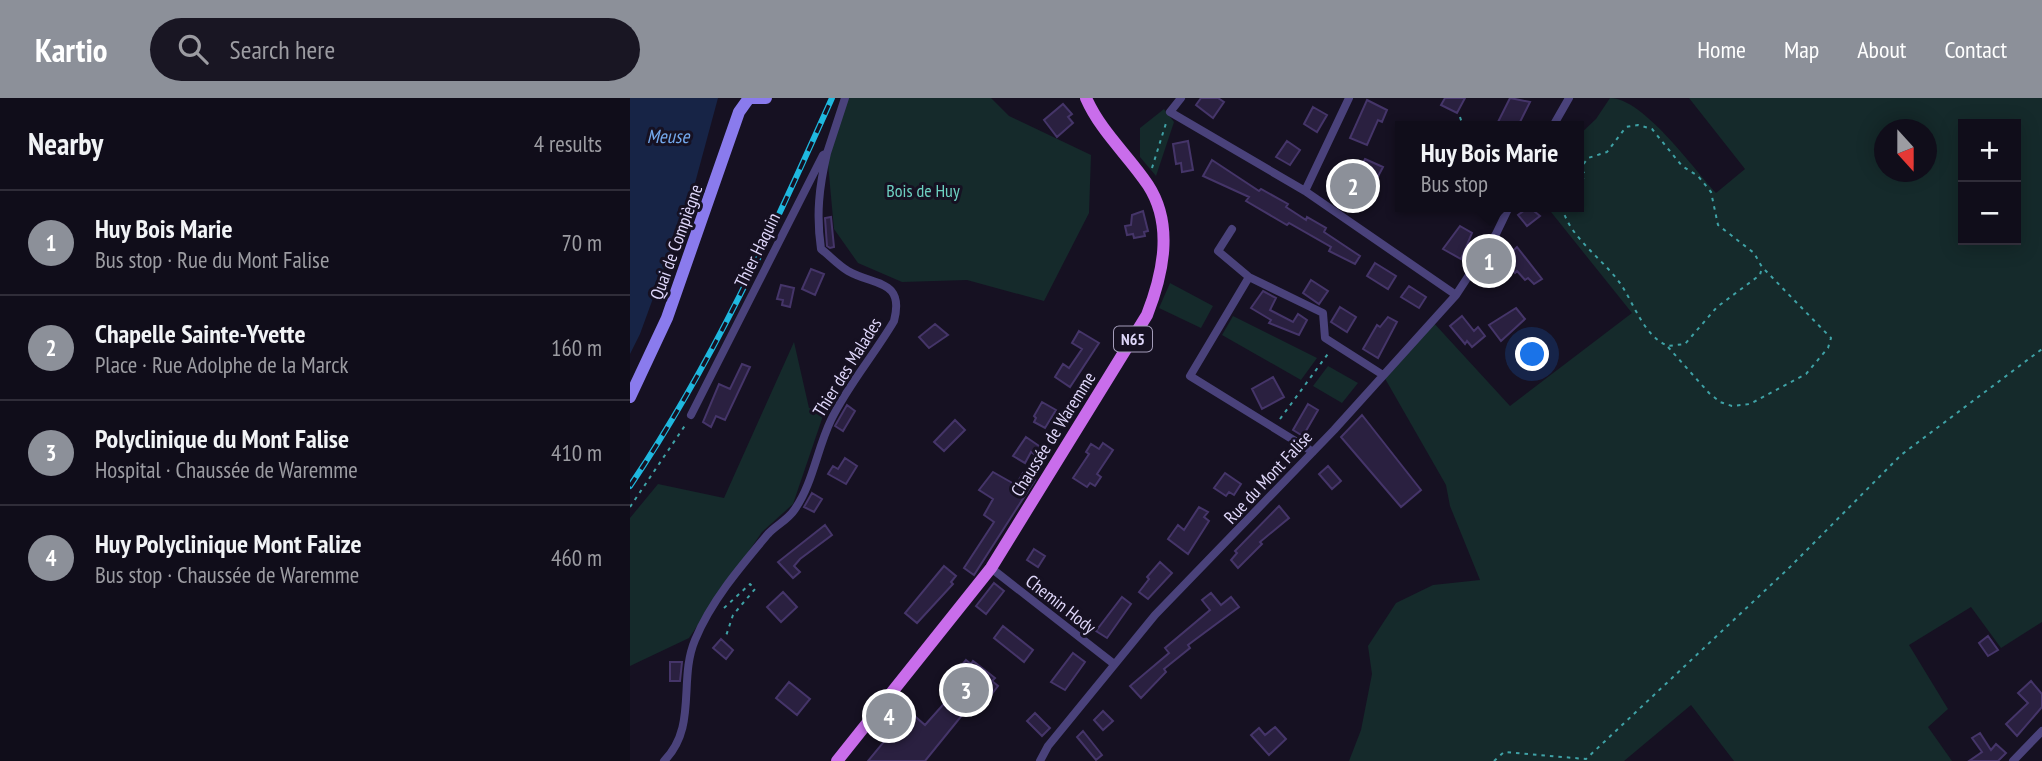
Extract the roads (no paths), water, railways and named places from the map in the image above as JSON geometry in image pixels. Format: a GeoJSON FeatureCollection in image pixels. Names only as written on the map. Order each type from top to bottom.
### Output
{"type":"FeatureCollection","features":[{"type":"Feature","properties":{"kind":"main road"},"geometry":{"type":"LineString","coordinates":[[749,98],[766,98]]}},
{"type":"Feature","properties":{"kind":"main road","name":"Quai de Compiègne"},"geometry":{"type":"LineString","coordinates":[[630,397],[667,318],[711,199],[731,131],[749,98]]}},
{"type":"Feature","properties":{"kind":"main road","name":"Chaussée de Waremme"},"geometry":{"type":"LineString","coordinates":[[836,761],[991,568],[1147,314],[1157,291],[1164,240],[1160,214],[1148,185],[1105,131],[1086,98]]}},
{"type":"Feature","properties":{"kind":"street","name":"Thier Haquin"},"geometry":{"type":"LineString","coordinates":[[691,415],[802,194],[823,155],[827,153],[845,98]]}},
{"type":"Feature","properties":{"kind":"street"},"geometry":{"type":"LineString","coordinates":[[1181,98],[1170,112],[1305,191],[1456,295]]}},
{"type":"Feature","properties":{"kind":"street"},"geometry":{"type":"LineString","coordinates":[[1305,191],[1349,98]]}},
{"type":"Feature","properties":{"kind":"street"},"geometry":{"type":"LineString","coordinates":[[1556,121],[1569,98]]}},
{"type":"Feature","properties":{"kind":"street","name":"Thier des Malades"},"geometry":{"type":"LineString","coordinates":[[664,761],[677,748],[687,708],[694,643],[707,616],[770,531],[792,514],[805,494],[819,447],[832,418],[894,321],[898,307],[890,290],[874,279],[849,272],[821,249],[817,199],[827,153]]}},
{"type":"Feature","properties":{"kind":"street","name":"Rue du Mont Falise"},"geometry":{"type":"LineString","coordinates":[[1040,761],[1048,746],[1155,615],[1313,452],[1456,295],[1496,234],[1507,212]]}},
{"type":"Feature","properties":{"kind":"street"},"geometry":{"type":"LineString","coordinates":[[1231,229],[1218,251],[1250,277],[1323,313],[1325,338],[1383,375]]}},
{"type":"Feature","properties":{"kind":"street"},"geometry":{"type":"LineString","coordinates":[[1250,277],[1190,376],[1313,452]]}},
{"type":"Feature","properties":{"kind":"street","name":"Chemin Hody"},"geometry":{"type":"LineString","coordinates":[[991,568],[1114,664]]}},
{"type":"Feature","properties":{"kind":"street"},"geometry":{"type":"LineString","coordinates":[[2013,761],[2042,731]]}},
{"type":"Feature","properties":{"kind":"water","name":"Meuse"},"geometry":{"type":"Polygon","coordinates":[[[630,98],[718,98],[695,183],[640,334],[630,354],[630,98]]]}},
{"type":"Feature","properties":{"kind":"railway"},"geometry":{"type":"LineString","coordinates":[[630,486],[688,393],[739,297],[832,98]]}},
{"type":"Feature","properties":{"kind":"place","name":"Chapelle Sainte-Yvette"},"geometry":{"type":"Point","coordinates":[1353,186]}},
{"type":"Feature","properties":{"kind":"place","name":"Huy Bois Marie"},"geometry":{"type":"Point","coordinates":[1489,261]}},
{"type":"Feature","properties":{"kind":"place","name":"Polyclinique du Mont Falise"},"geometry":{"type":"Point","coordinates":[966,690]}},
{"type":"Feature","properties":{"kind":"place","name":"Huy Polyclinique Mont Falize"},"geometry":{"type":"Point","coordinates":[889,716]}},
{"type":"Feature","properties":{"kind":"park label","name":"Bois de Huy"},"geometry":{"type":"Point","coordinates":[923,190]}}]}
